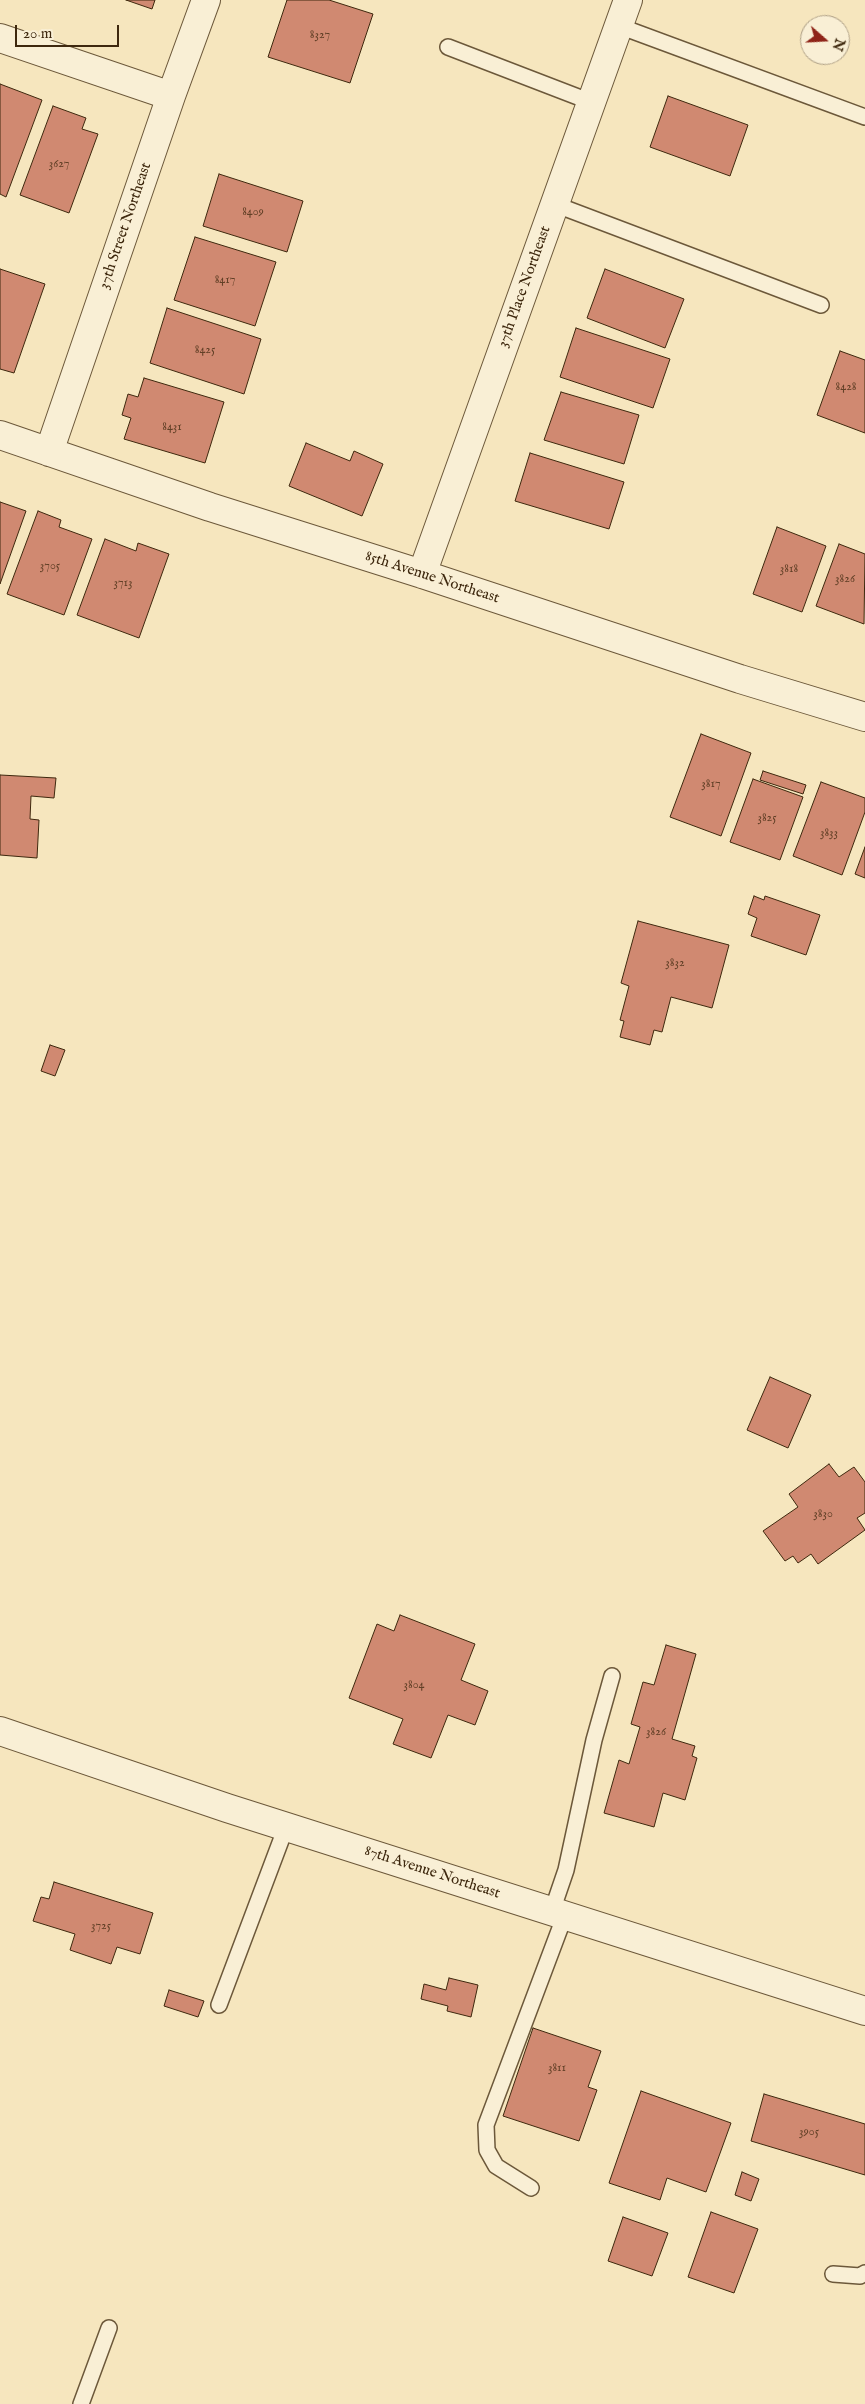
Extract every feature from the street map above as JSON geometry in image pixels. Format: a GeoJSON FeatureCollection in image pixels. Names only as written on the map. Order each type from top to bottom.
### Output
{"type":"FeatureCollection","features":[{"type":"Feature","properties":{"kind":"street","name":"37th Street Northeast"},"geometry":{"type":"LineString","coordinates":[[49,452],[171,96],[206,0]]}},
{"type":"Feature","properties":{"kind":"street","name":"37th Place Northeast"},"geometry":{"type":"LineString","coordinates":[[422,574],[628,0]]}},
{"type":"Feature","properties":{"kind":"street"},"geometry":{"type":"LineString","coordinates":[[0,38],[171,96]]}},
{"type":"Feature","properties":{"kind":"street","name":"85th Avenue Northeast"},"geometry":{"type":"LineString","coordinates":[[0,435],[210,508],[422,574],[740,679],[865,717]]}},
{"type":"Feature","properties":{"kind":"street","name":"87th Avenue Northeast"},"geometry":{"type":"LineString","coordinates":[[0,1731],[286,1827],[865,2011]]}},
{"type":"Feature","properties":{"kind":"lane"},"geometry":{"type":"LineString","coordinates":[[619,26],[865,117]]}},
{"type":"Feature","properties":{"kind":"lane"},"geometry":{"type":"LineString","coordinates":[[448,47],[591,102]]}},
{"type":"Feature","properties":{"kind":"lane"},"geometry":{"type":"LineString","coordinates":[[554,204],[821,305]]}},
{"type":"Feature","properties":{"kind":"lane"},"geometry":{"type":"LineString","coordinates":[[531,2188],[496,2166],[487,2150],[486,2125],[559,1913],[566,1870],[594,1740],[612,1676]]}},
{"type":"Feature","properties":{"kind":"lane"},"geometry":{"type":"LineString","coordinates":[[219,2005],[286,1827]]}},
{"type":"Feature","properties":{"kind":"lane"},"geometry":{"type":"LineString","coordinates":[[833,2274],[860,2276],[865,2273]]}},
{"type":"Feature","properties":{"kind":"lane"},"geometry":{"type":"LineString","coordinates":[[81,2404],[109,2328]]}},
{"type":"Feature","properties":{"kind":"building"},"geometry":{"type":"Polygon","coordinates":[[[126,0],[155,0],[152,9],[126,0]]]}},
{"type":"Feature","properties":{"kind":"building"},"geometry":{"type":"Polygon","coordinates":[[[287,0],[329,0],[373,14],[350,83],[268,57],[287,0]]]}},
{"type":"Feature","properties":{"kind":"building"},"geometry":{"type":"Polygon","coordinates":[[[0,84],[42,100],[6,197],[0,194],[0,84]]]}},
{"type":"Feature","properties":{"kind":"building"},"geometry":{"type":"Polygon","coordinates":[[[668,96],[748,125],[730,176],[650,147],[668,96]]]}},
{"type":"Feature","properties":{"kind":"building"},"geometry":{"type":"Polygon","coordinates":[[[53,106],[86,118],[82,129],[98,134],[69,213],[20,195],[53,106]]]}},
{"type":"Feature","properties":{"kind":"building"},"geometry":{"type":"Polygon","coordinates":[[[219,174],[303,201],[287,252],[203,226],[219,174]]]}},
{"type":"Feature","properties":{"kind":"building"},"geometry":{"type":"Polygon","coordinates":[[[195,237],[276,262],[255,326],[174,300],[195,237]]]}},
{"type":"Feature","properties":{"kind":"building"},"geometry":{"type":"Polygon","coordinates":[[[0,269],[45,284],[14,373],[0,369],[0,269]]]}},
{"type":"Feature","properties":{"kind":"building"},"geometry":{"type":"Polygon","coordinates":[[[605,269],[684,299],[665,348],[587,318],[605,269]]]}},
{"type":"Feature","properties":{"kind":"building"},"geometry":{"type":"Polygon","coordinates":[[[167,308],[261,339],[244,394],[150,363],[167,308]]]}},
{"type":"Feature","properties":{"kind":"building"},"geometry":{"type":"Polygon","coordinates":[[[576,328],[670,359],[653,408],[560,377],[576,328]]]}},
{"type":"Feature","properties":{"kind":"building"},"geometry":{"type":"Polygon","coordinates":[[[840,351],[865,360],[865,433],[817,415],[840,351]]]}},
{"type":"Feature","properties":{"kind":"building"},"geometry":{"type":"Polygon","coordinates":[[[144,378],[224,402],[205,463],[124,439],[131,418],[122,415],[128,394],[138,397],[144,378]]]}},
{"type":"Feature","properties":{"kind":"building"},"geometry":{"type":"Polygon","coordinates":[[[561,392],[639,415],[624,464],[544,440],[561,392]]]}},
{"type":"Feature","properties":{"kind":"building"},"geometry":{"type":"Polygon","coordinates":[[[306,443],[350,461],[354,451],[383,464],[362,516],[289,486],[306,443]]]}},
{"type":"Feature","properties":{"kind":"building"},"geometry":{"type":"Polygon","coordinates":[[[530,453],[624,482],[609,529],[515,501],[530,453]]]}},
{"type":"Feature","properties":{"kind":"building"},"geometry":{"type":"Polygon","coordinates":[[[0,502],[26,511],[0,584],[0,502]]]}},
{"type":"Feature","properties":{"kind":"building"},"geometry":{"type":"Polygon","coordinates":[[[38,511],[61,520],[59,527],[92,539],[64,615],[7,594],[38,511]]]}},
{"type":"Feature","properties":{"kind":"building"},"geometry":{"type":"Polygon","coordinates":[[[777,527],[826,546],[802,612],[753,594],[777,527]]]}},
{"type":"Feature","properties":{"kind":"building"},"geometry":{"type":"Polygon","coordinates":[[[105,539],[136,551],[138,543],[169,554],[139,638],[77,615],[105,539]]]}},
{"type":"Feature","properties":{"kind":"building"},"geometry":{"type":"Polygon","coordinates":[[[839,544],[865,554],[864,624],[816,606],[839,544]]]}},
{"type":"Feature","properties":{"kind":"building"},"geometry":{"type":"Polygon","coordinates":[[[701,734],[751,753],[721,836],[670,817],[701,734]]]}},
{"type":"Feature","properties":{"kind":"building"},"geometry":{"type":"Polygon","coordinates":[[[763,771],[806,785],[803,794],[760,780],[763,771]]]}},
{"type":"Feature","properties":{"kind":"building"},"geometry":{"type":"Polygon","coordinates":[[[0,775],[56,778],[54,798],[31,796],[30,819],[39,820],[37,858],[0,855],[0,775]]]}},
{"type":"Feature","properties":{"kind":"building"},"geometry":{"type":"Polygon","coordinates":[[[753,779],[803,797],[780,860],[730,842],[753,779]]]}},
{"type":"Feature","properties":{"kind":"building"},"geometry":{"type":"Polygon","coordinates":[[[821,782],[865,798],[865,812],[842,875],[793,856],[821,782]]]}},
{"type":"Feature","properties":{"kind":"building"},"geometry":{"type":"Polygon","coordinates":[[[865,847],[865,878],[855,874],[865,847]]]}},
{"type":"Feature","properties":{"kind":"building"},"geometry":{"type":"Polygon","coordinates":[[[754,896],[764,900],[765,896],[820,915],[806,955],[751,936],[757,918],[748,914],[754,896]]]}},
{"type":"Feature","properties":{"kind":"building"},"geometry":{"type":"Polygon","coordinates":[[[638,921],[729,945],[712,1008],[671,997],[662,1032],[654,1030],[650,1045],[620,1037],[624,1021],[620,1020],[629,986],[621,983],[638,921]]]}},
{"type":"Feature","properties":{"kind":"building"},"geometry":{"type":"Polygon","coordinates":[[[50,1045],[65,1050],[55,1076],[41,1071],[50,1045]]]}},
{"type":"Feature","properties":{"kind":"building"},"geometry":{"type":"Polygon","coordinates":[[[770,1377],[811,1395],[788,1448],[747,1430],[770,1377]]]}},
{"type":"Feature","properties":{"kind":"building"},"geometry":{"type":"Polygon","coordinates":[[[829,1464],[839,1477],[854,1467],[865,1482],[865,1513],[857,1518],[865,1530],[818,1564],[811,1554],[798,1563],[793,1556],[785,1561],[763,1531],[798,1507],[789,1494],[829,1464]]]}},
{"type":"Feature","properties":{"kind":"building"},"geometry":{"type":"Polygon","coordinates":[[[400,1615],[475,1644],[461,1680],[488,1691],[475,1725],[448,1715],[431,1758],[393,1744],[403,1719],[349,1698],[377,1624],[394,1631],[400,1615]]]}},
{"type":"Feature","properties":{"kind":"building"},"geometry":{"type":"Polygon","coordinates":[[[666,1645],[696,1654],[672,1739],[695,1746],[692,1756],[697,1758],[685,1800],[663,1793],[654,1827],[604,1813],[619,1760],[629,1764],[640,1727],[631,1724],[643,1682],[654,1685],[666,1645]]]}},
{"type":"Feature","properties":{"kind":"building"},"geometry":{"type":"Polygon","coordinates":[[[54,1882],[153,1913],[140,1954],[117,1947],[111,1964],[70,1950],[75,1934],[33,1921],[41,1897],[49,1899],[54,1882]]]}},
{"type":"Feature","properties":{"kind":"building"},"geometry":{"type":"Polygon","coordinates":[[[449,1978],[478,1985],[471,2017],[447,2011],[448,2006],[421,1999],[424,1984],[446,1990],[449,1978]]]}},
{"type":"Feature","properties":{"kind":"building"},"geometry":{"type":"Polygon","coordinates":[[[169,1990],[204,2001],[198,2017],[164,2006],[169,1990]]]}},
{"type":"Feature","properties":{"kind":"building"},"geometry":{"type":"Polygon","coordinates":[[[533,2028],[601,2051],[588,2087],[597,2090],[579,2141],[503,2116],[533,2028]]]}},
{"type":"Feature","properties":{"kind":"building"},"geometry":{"type":"Polygon","coordinates":[[[641,2091],[731,2123],[706,2192],[667,2178],[660,2200],[609,2183],[641,2091]]]}},
{"type":"Feature","properties":{"kind":"building"},"geometry":{"type":"Polygon","coordinates":[[[764,2094],[865,2124],[865,2175],[751,2141],[764,2094]]]}},
{"type":"Feature","properties":{"kind":"building"},"geometry":{"type":"Polygon","coordinates":[[[742,2172],[759,2179],[751,2201],[735,2195],[742,2172]]]}},
{"type":"Feature","properties":{"kind":"building"},"geometry":{"type":"Polygon","coordinates":[[[711,2212],[758,2229],[734,2293],[688,2277],[711,2212]]]}},
{"type":"Feature","properties":{"kind":"building"},"geometry":{"type":"Polygon","coordinates":[[[623,2217],[668,2233],[652,2276],[608,2261],[623,2217]]]}}]}
